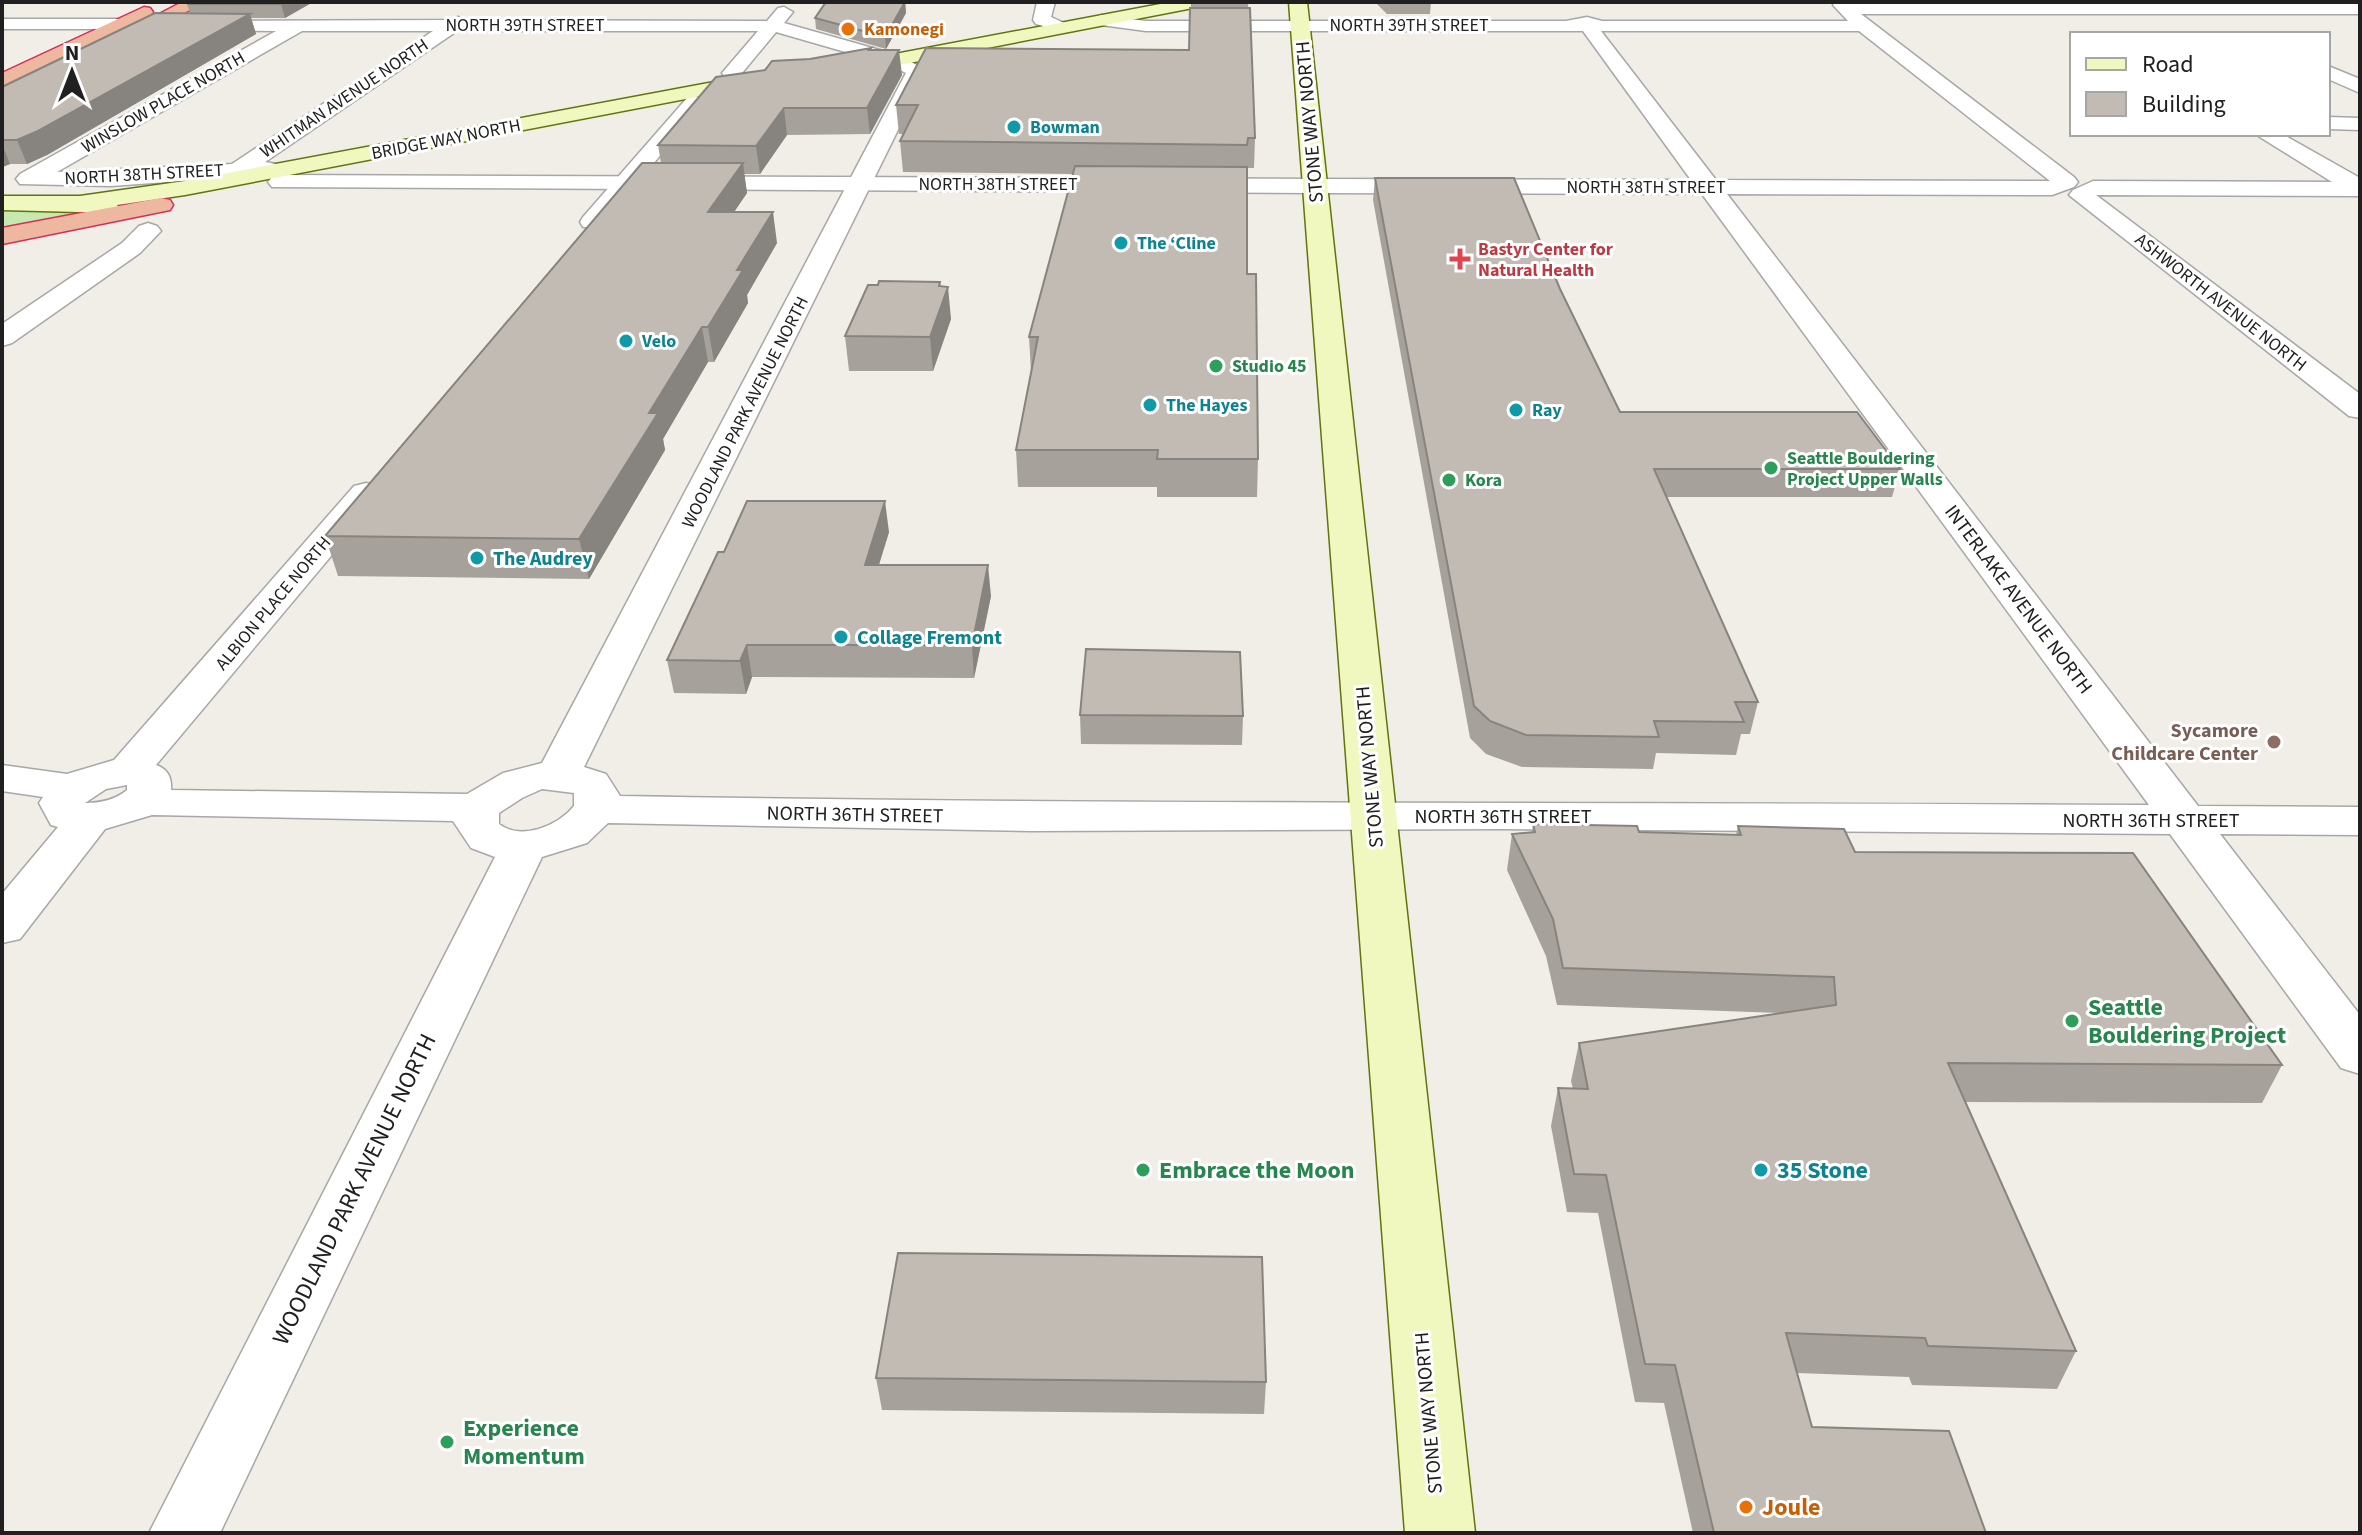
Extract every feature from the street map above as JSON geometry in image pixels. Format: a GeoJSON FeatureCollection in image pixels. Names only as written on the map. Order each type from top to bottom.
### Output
{"type":"FeatureCollection","features":[{"type":"Feature","properties":{"kind":"highway"},"geometry":{"type":"LineString","coordinates":[[2,81],[164,2]]}},
{"type":"Feature","properties":{"kind":"highway"},"geometry":{"type":"LineString","coordinates":[[2,98],[196,2]]}},
{"type":"Feature","properties":{"kind":"highway"},"geometry":{"type":"LineString","coordinates":[[2,236],[161,205]]}},
{"type":"Feature","properties":{"kind":"main road"},"geometry":{"type":"LineString","coordinates":[[826,73],[1198,2]]}},
{"type":"Feature","properties":{"kind":"main road","name":"STONE WAY NORTH"},"geometry":{"type":"LineString","coordinates":[[1299,13],[1440,1533]]}},
{"type":"Feature","properties":{"kind":"main road","name":"BRIDGE WAY NORTH"},"geometry":{"type":"LineString","coordinates":[[80,203],[283,175],[694,102],[782,81],[745,83],[283,175],[161,205]]}},
{"type":"Feature","properties":{"kind":"main road","name":"NORTH 38TH STREET"},"geometry":{"type":"LineString","coordinates":[[2,203],[80,203],[98,208],[161,205]]}},
{"type":"Feature","properties":{"kind":"street","name":"WHITMAN AVENUE NORTH"},"geometry":{"type":"LineString","coordinates":[[241,168],[487,2]]}},
{"type":"Feature","properties":{"kind":"street"},"geometry":{"type":"LineString","coordinates":[[745,83],[732,73],[792,2]]}},
{"type":"Feature","properties":{"kind":"street"},"geometry":{"type":"LineString","coordinates":[[1046,2],[1042,20],[1064,27]]}},
{"type":"Feature","properties":{"kind":"street"},"geometry":{"type":"LineString","coordinates":[[2194,5],[2238,27]]}},
{"type":"Feature","properties":{"kind":"street"},"geometry":{"type":"LineString","coordinates":[[1842,6],[2050,9],[2194,5],[2360,9]]}},
{"type":"Feature","properties":{"kind":"street","name":"ASHWORTH AVENUE NORTH"},"geometry":{"type":"LineString","coordinates":[[1842,6],[1863,26],[2360,409]]}},
{"type":"Feature","properties":{"kind":"street"},"geometry":{"type":"LineString","coordinates":[[2050,9],[2082,27]]}},
{"type":"Feature","properties":{"kind":"street","name":"NORTH 39TH STREET"},"geometry":{"type":"LineString","coordinates":[[1101,20],[1146,26],[1299,13],[1863,26]]}},
{"type":"Feature","properties":{"kind":"street","name":"INTERLAKE AVENUE NORTH"},"geometry":{"type":"LineString","coordinates":[[1586,21],[2360,1054]]}},
{"type":"Feature","properties":{"kind":"street"},"geometry":{"type":"LineString","coordinates":[[2,24],[120,24]]}},
{"type":"Feature","properties":{"kind":"street","name":"NORTH 39TH STREET"},"geometry":{"type":"LineString","coordinates":[[152,25],[774,26],[894,60]]}},
{"type":"Feature","properties":{"kind":"street","name":"WINSLOW PLACE NORTH"},"geometry":{"type":"LineString","coordinates":[[28,179],[298,25]]}},
{"type":"Feature","properties":{"kind":"street","name":"WOODLAND PARK AVENUE NORTH"},"geometry":{"type":"LineString","coordinates":[[558,775],[917,74],[908,64],[894,60]]}},
{"type":"Feature","properties":{"kind":"street"},"geometry":{"type":"LineString","coordinates":[[2330,73],[2360,87]]}},
{"type":"Feature","properties":{"kind":"street"},"geometry":{"type":"LineString","coordinates":[[575,243],[694,102]]}},
{"type":"Feature","properties":{"kind":"street"},"geometry":{"type":"LineString","coordinates":[[2330,123],[2360,124]]}},
{"type":"Feature","properties":{"kind":"street"},"geometry":{"type":"LineString","coordinates":[[2269,136],[2360,188]]}},
{"type":"Feature","properties":{"kind":"street","name":"NORTH 38TH STREET"},"geometry":{"type":"LineString","coordinates":[[2,179],[111,179],[241,168],[283,175],[624,183],[2360,188]]}},
{"type":"Feature","properties":{"kind":"street"},"geometry":{"type":"LineString","coordinates":[[2,337],[131,248],[148,231]]}},
{"type":"Feature","properties":{"kind":"street","name":"ALBION PLACE NORTH"},"geometry":{"type":"LineString","coordinates":[[135,786],[389,465]]}},
{"type":"Feature","properties":{"kind":"street"},"geometry":{"type":"LineString","coordinates":[[558,775],[581,779],[593,786],[599,797],[598,809],[575,832],[524,846],[500,844],[486,838],[478,830],[476,819],[480,808],[504,787],[524,779],[558,775]]}},
{"type":"Feature","properties":{"kind":"street"},"geometry":{"type":"LineString","coordinates":[[2,927],[99,776],[135,786],[172,804],[480,808]]}},
{"type":"Feature","properties":{"kind":"street"},"geometry":{"type":"LineString","coordinates":[[2,778],[81,804]]}},
{"type":"Feature","properties":{"kind":"street","name":"NORTH 36TH STREET"},"geometry":{"type":"LineString","coordinates":[[598,809],[970,817],[2360,821]]}},
{"type":"Feature","properties":{"kind":"street","name":"WOODLAND PARK AVENUE NORTH"},"geometry":{"type":"LineString","coordinates":[[184,1533],[524,846]]}},
{"type":"Feature","properties":{"kind":"green space"},"geometry":{"type":"Polygon","coordinates":[[[2,211],[83,213],[2,229],[2,211]]]}},
{"type":"Feature","properties":{"kind":"building"},"geometry":{"type":"Polygon","coordinates":[[[192,2],[285,2],[187,4],[192,2]]]}},
{"type":"Feature","properties":{"kind":"building"},"geometry":{"type":"Polygon","coordinates":[[[826,2],[905,2],[885,37],[815,18],[826,2]]]}},
{"type":"Feature","properties":{"kind":"building"},"geometry":{"type":"Polygon","coordinates":[[[1190,8],[1250,8],[1255,138],[1248,138],[1247,145],[900,141],[918,105],[896,105],[926,48],[1189,50],[1190,8]]]}},
{"type":"Feature","properties":{"kind":"building"},"geometry":{"type":"Polygon","coordinates":[[[155,13],[250,14],[38,131],[17,140],[2,140],[2,87],[155,13]]]}},
{"type":"Feature","properties":{"kind":"building"},"geometry":{"type":"Polygon","coordinates":[[[871,48],[869,50],[899,50],[867,108],[784,108],[756,146],[658,145],[716,77],[765,70],[772,61],[810,59],[871,48]]]}},
{"type":"Feature","properties":{"kind":"building"},"geometry":{"type":"Polygon","coordinates":[[[642,163],[743,163],[708,212],[773,212],[737,270],[743,270],[708,327],[702,327],[649,413],[658,413],[579,539],[325,536],[642,163]]]}},
{"type":"Feature","properties":{"kind":"building"},"geometry":{"type":"Polygon","coordinates":[[[1075,166],[1247,167],[1247,274],[1256,274],[1258,459],[1157,459],[1158,450],[1016,450],[1038,337],[1029,337],[1075,166]]]}},
{"type":"Feature","properties":{"kind":"building"},"geometry":{"type":"Polygon","coordinates":[[[1375,178],[1514,178],[1560,289],[1620,412],[1857,412],[1900,469],[1654,469],[1758,702],[1735,702],[1744,722],[1654,721],[1659,737],[1526,735],[1490,721],[1474,706],[1375,178]]]}},
{"type":"Feature","properties":{"kind":"building"},"geometry":{"type":"Polygon","coordinates":[[[879,281],[940,282],[939,286],[948,287],[930,337],[845,336],[868,285],[878,285],[879,281]]]}},
{"type":"Feature","properties":{"kind":"building"},"geometry":{"type":"Polygon","coordinates":[[[747,501],[885,501],[865,565],[988,565],[972,645],[747,645],[740,661],[667,660],[718,552],[724,552],[747,501]]]}},
{"type":"Feature","properties":{"kind":"building"},"geometry":{"type":"Polygon","coordinates":[[[1086,649],[1240,652],[1243,716],[1080,715],[1086,649]]]}},
{"type":"Feature","properties":{"kind":"building"},"geometry":{"type":"Polygon","coordinates":[[[1533,824],[1637,826],[1639,832],[1741,835],[1738,826],[1844,829],[1855,852],[2133,853],[2282,1065],[1948,1063],[2076,1351],[1928,1346],[1925,1338],[1786,1333],[1812,1427],[1949,1431],[1986,1533],[1714,1533],[1675,1365],[1645,1364],[1606,1175],[1574,1174],[1558,1088],[1588,1089],[1579,1043],[1836,1005],[1834,977],[1563,968],[1553,919],[1512,834],[1535,832],[1533,824]]]}},
{"type":"Feature","properties":{"kind":"building"},"geometry":{"type":"Polygon","coordinates":[[[898,1253],[1262,1257],[1266,1382],[876,1378],[898,1253]]]}},
{"type":"Feature","properties":{"kind":"place","name":"Kamonegi"},"geometry":{"type":"Point","coordinates":[848,29]}},
{"type":"Feature","properties":{"kind":"place","name":"Bowman"},"geometry":{"type":"Point","coordinates":[1014,127]}},
{"type":"Feature","properties":{"kind":"place","name":"The ‘Cline"},"geometry":{"type":"Point","coordinates":[1121,243]}},
{"type":"Feature","properties":{"kind":"place","name":"Bastyr Center for Natural Health"},"geometry":{"type":"Point","coordinates":[1460,259]}},
{"type":"Feature","properties":{"kind":"place","name":"Velo"},"geometry":{"type":"Point","coordinates":[626,341]}},
{"type":"Feature","properties":{"kind":"place","name":"Studio 45"},"geometry":{"type":"Point","coordinates":[1216,366]}},
{"type":"Feature","properties":{"kind":"place","name":"The Hayes"},"geometry":{"type":"Point","coordinates":[1150,405]}},
{"type":"Feature","properties":{"kind":"place","name":"Ray"},"geometry":{"type":"Point","coordinates":[1516,410]}},
{"type":"Feature","properties":{"kind":"place","name":"Seattle Bouldering Project Upper Walls"},"geometry":{"type":"Point","coordinates":[1771,468]}},
{"type":"Feature","properties":{"kind":"place","name":"Kora"},"geometry":{"type":"Point","coordinates":[1449,480]}},
{"type":"Feature","properties":{"kind":"place","name":"The Audrey"},"geometry":{"type":"Point","coordinates":[477,558]}},
{"type":"Feature","properties":{"kind":"place","name":"Collage Fremont"},"geometry":{"type":"Point","coordinates":[841,637]}},
{"type":"Feature","properties":{"kind":"place","name":"Sycamore Childcare Center"},"geometry":{"type":"Point","coordinates":[2274,742]}},
{"type":"Feature","properties":{"kind":"place","name":"Seattle Bouldering Project"},"geometry":{"type":"Point","coordinates":[2072,1021]}},
{"type":"Feature","properties":{"kind":"place","name":"Embrace the Moon"},"geometry":{"type":"Point","coordinates":[1143,1170]}},
{"type":"Feature","properties":{"kind":"place","name":"35 Stone"},"geometry":{"type":"Point","coordinates":[1761,1170]}},
{"type":"Feature","properties":{"kind":"place","name":"Experience Momentum"},"geometry":{"type":"Point","coordinates":[447,1442]}},
{"type":"Feature","properties":{"kind":"place","name":"Joule"},"geometry":{"type":"Point","coordinates":[1746,1507]}}]}
